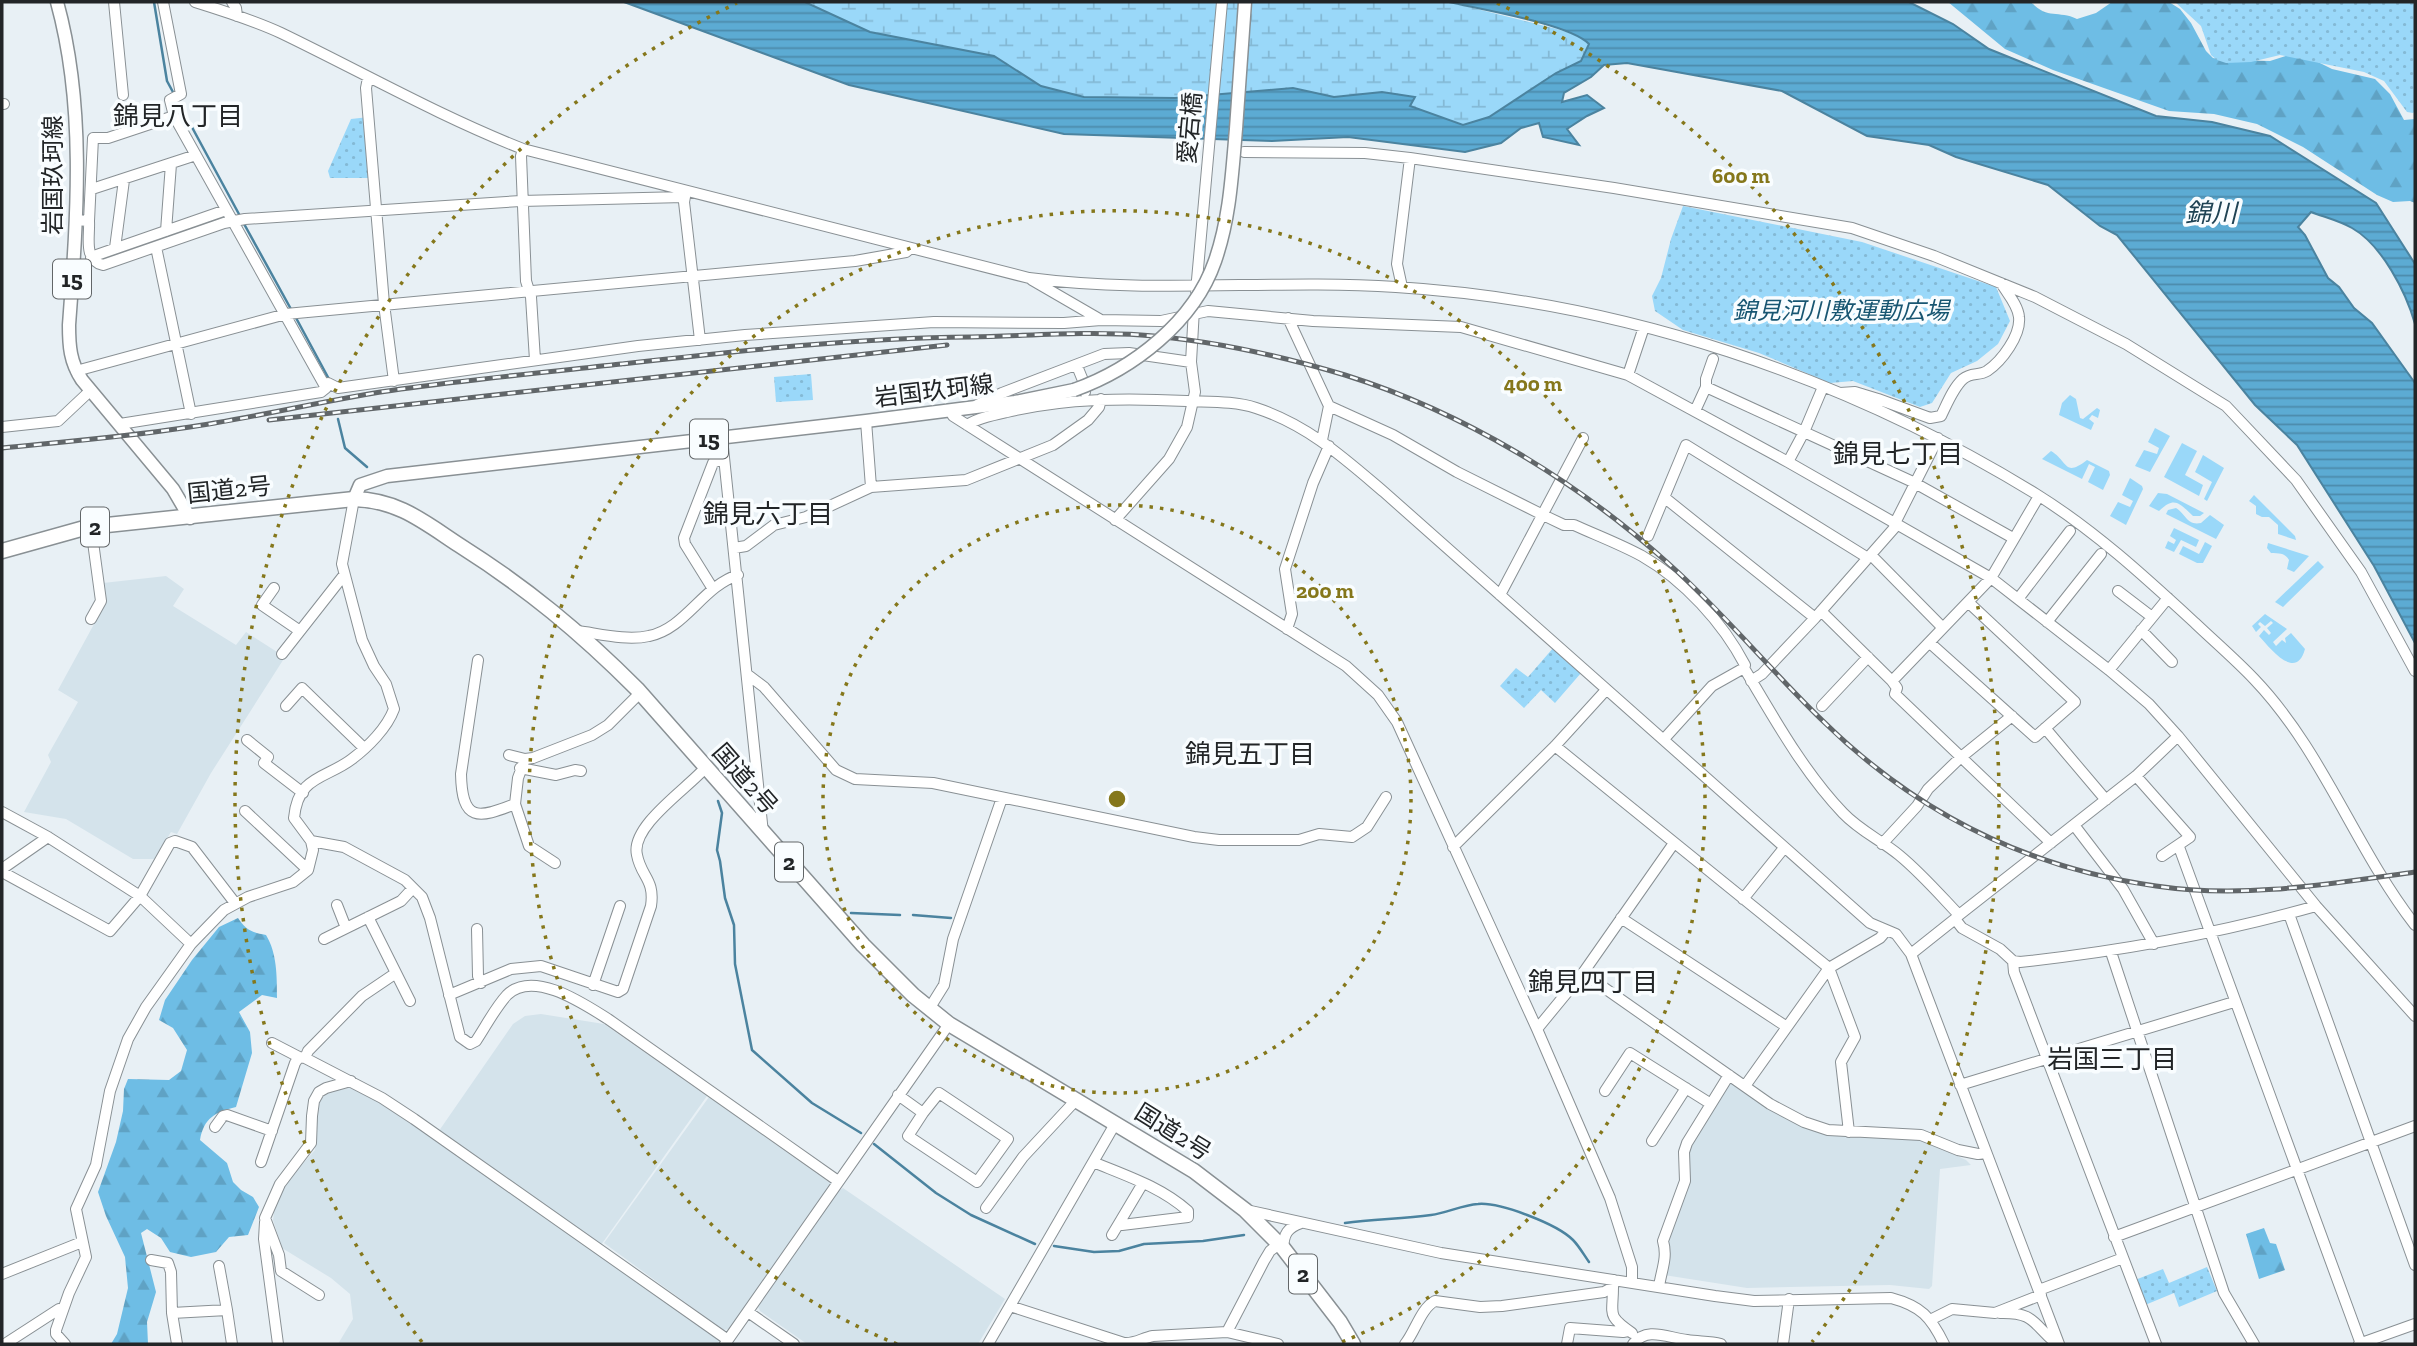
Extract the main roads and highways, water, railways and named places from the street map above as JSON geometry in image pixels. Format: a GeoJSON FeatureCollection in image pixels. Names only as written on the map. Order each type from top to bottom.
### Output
{"type":"FeatureCollection","features":[{"type":"Feature","properties":{"kind":"highway","name":"国道2号"},"geometry":{"type":"LineString","coordinates":[[2,551],[89,527],[354,499],[374,500],[401,508],[508,576],[578,631],[640,693],[888,971],[929,1009],[949,1024],[1194,1171],[1245,1210],[1281,1246],[1340,1322],[1353,1344]]}},
{"type":"Feature","properties":{"kind":"main road","name":"岩国玖珂線"},"geometry":{"type":"LineString","coordinates":[[57,2],[71,72],[78,172],[69,347],[76,371],[173,489],[190,518]]}},
{"type":"Feature","properties":{"kind":"main road","name":"岩国玖珂線"},"geometry":{"type":"LineString","coordinates":[[354,499],[360,485],[387,476],[1015,402],[1074,390],[1118,371],[1161,338],[1193,300],[1214,263],[1227,223],[1232,183],[1245,2]]}},
{"type":"Feature","properties":{"kind":"water","name":"錦川"},"geometry":{"type":"Polygon","coordinates":[[[624,2],[805,2],[870,32],[994,56],[1041,86],[1084,97],[1175,98],[1293,88],[1334,97],[1382,92],[1415,97],[1410,106],[1463,125],[1489,117],[1556,73],[1581,61],[1589,44],[1579,37],[1544,24],[1449,2],[1909,2],[1953,24],[1989,49],[2156,116],[2212,122],[2270,136],[2376,203],[2415,264],[2415,324],[2406,298],[2391,270],[2363,236],[2347,226],[2311,212],[2298,227],[2328,278],[2339,287],[2354,308],[2372,323],[2415,383],[2415,643],[2374,566],[2297,445],[2255,405],[2117,235],[2100,226],[2048,185],[1956,157],[1929,145],[1867,136],[1782,91],[1627,63],[1604,65],[1591,77],[1564,93],[1562,102],[1587,95],[1604,108],[1567,129],[1579,145],[1543,137],[1539,123],[1521,128],[1501,143],[1465,152],[1348,137],[1272,141],[1064,134],[849,85],[624,2]]]}},
{"type":"Feature","properties":{"kind":"waterway"},"geometry":{"type":"LineString","coordinates":[[154,2],[167,81],[240,216]]}},
{"type":"Feature","properties":{"kind":"waterway"},"geometry":{"type":"LineString","coordinates":[[243,222],[292,311]]}},
{"type":"Feature","properties":{"kind":"waterway"},"geometry":{"type":"LineString","coordinates":[[295,316],[330,381]]}},
{"type":"Feature","properties":{"kind":"waterway"},"geometry":{"type":"LineString","coordinates":[[338,419],[345,448],[367,467]]}},
{"type":"Feature","properties":{"kind":"waterway"},"geometry":{"type":"LineString","coordinates":[[718,801],[722,813],[717,850],[725,898],[734,925],[735,964],[752,1050],[812,1103],[861,1133]]}},
{"type":"Feature","properties":{"kind":"waterway"},"geometry":{"type":"LineString","coordinates":[[851,913],[900,915]]}},
{"type":"Feature","properties":{"kind":"waterway"},"geometry":{"type":"LineString","coordinates":[[913,915],[951,918]]}},
{"type":"Feature","properties":{"kind":"waterway"},"geometry":{"type":"LineString","coordinates":[[874,1144],[936,1193],[971,1215],[1035,1244]]}},
{"type":"Feature","properties":{"kind":"waterway"},"geometry":{"type":"LineString","coordinates":[[1345,1223],[1431,1215],[1488,1204],[1514,1210],[1554,1227],[1573,1240],[1589,1262]]}},
{"type":"Feature","properties":{"kind":"waterway"},"geometry":{"type":"LineString","coordinates":[[1054,1246],[1094,1252],[1119,1251],[1144,1244],[1203,1241],[1244,1235]]}},
{"type":"Feature","properties":{"kind":"railway"},"geometry":{"type":"LineString","coordinates":[[2,448],[183,428],[428,385],[796,346],[927,338],[1099,333],[1167,337],[1218,345],[1320,368],[1389,390],[1475,429],[1557,477],[1634,534],[1669,564],[1709,602],[1804,703],[1860,754],[1936,809],[2018,850],[2062,866],[2108,878],[2189,890],[2286,888],[2415,872]]}},
{"type":"Feature","properties":{"kind":"railway"},"geometry":{"type":"LineString","coordinates":[[269,420],[947,345]]}},
{"type":"Feature","properties":{"kind":"district","name":"錦見八丁目"},"geometry":{"type":"Point","coordinates":[178,116]}},
{"type":"Feature","properties":{"kind":"district","name":"錦見七丁目"},"geometry":{"type":"Point","coordinates":[1898,454]}},
{"type":"Feature","properties":{"kind":"district","name":"錦見六丁目"},"geometry":{"type":"Point","coordinates":[768,514]}},
{"type":"Feature","properties":{"kind":"district","name":"錦見五丁目"},"geometry":{"type":"Point","coordinates":[1250,754]}},
{"type":"Feature","properties":{"kind":"district","name":"錦見四丁目"},"geometry":{"type":"Point","coordinates":[1593,982]}},
{"type":"Feature","properties":{"kind":"district","name":"岩国三丁目"},"geometry":{"type":"Point","coordinates":[2112,1059]}},
{"type":"Feature","properties":{"kind":"park label","name":"錦見河川敷運動広場"},"geometry":{"type":"Point","coordinates":[1841,311]}}]}
